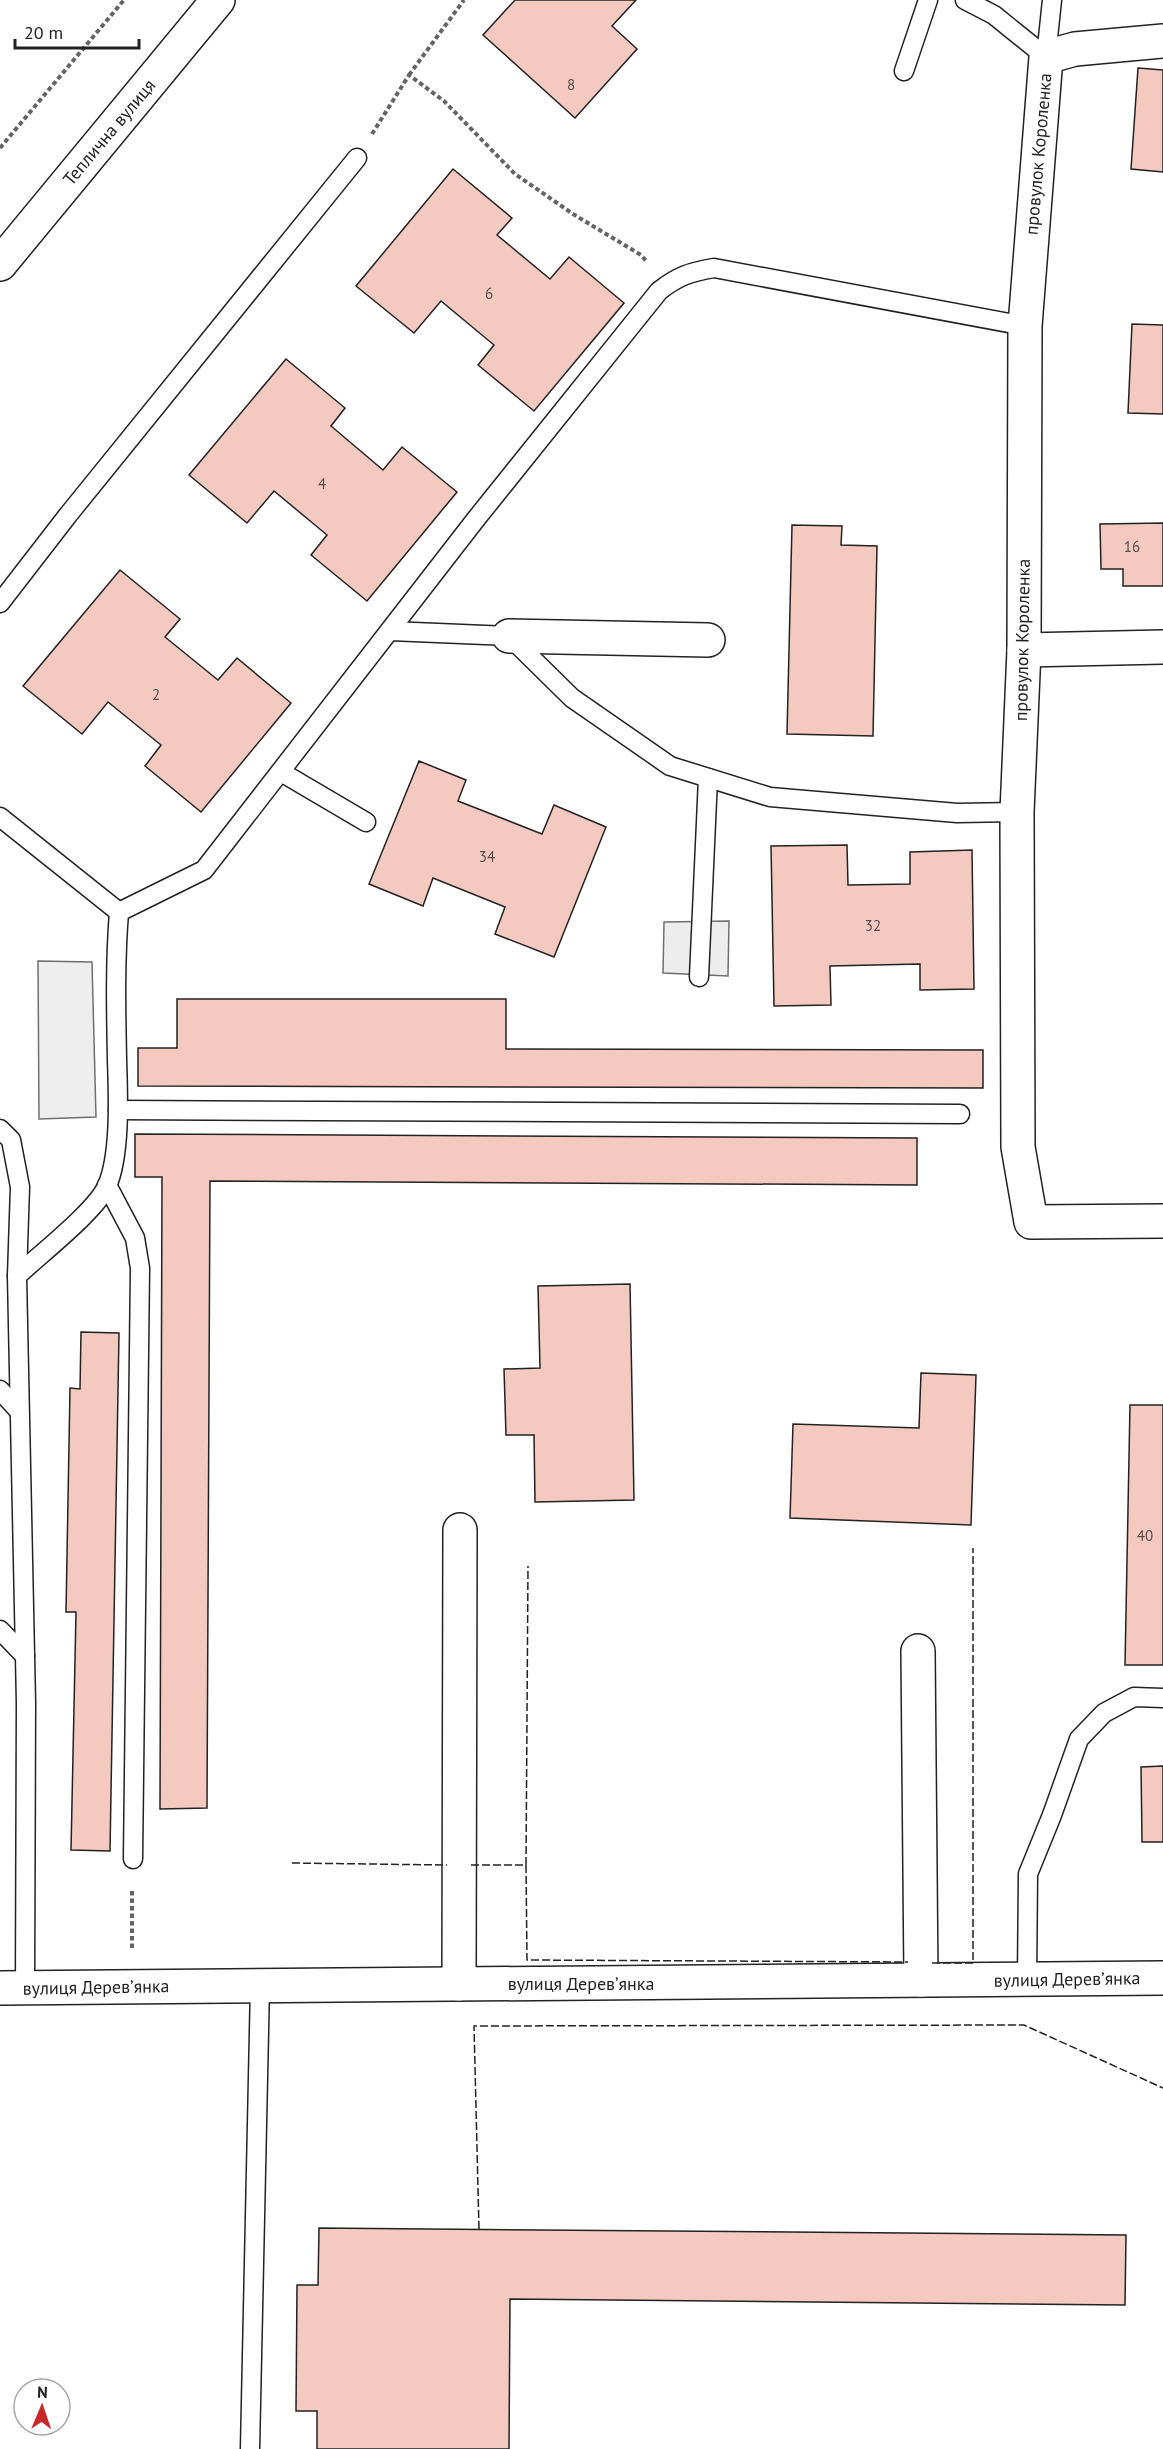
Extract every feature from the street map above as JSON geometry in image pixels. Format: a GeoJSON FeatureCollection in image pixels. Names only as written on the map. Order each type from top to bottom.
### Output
{"type":"FeatureCollection","features":[{"type":"Feature","properties":{"kind":"street","name":"Теплична вулиця"},"geometry":{"type":"LineString","coordinates":[[0,264],[218,0]]}},
{"type":"Feature","properties":{"kind":"street"},"geometry":{"type":"LineString","coordinates":[[1046,57],[1076,49],[1163,41]]}},
{"type":"Feature","properties":{"kind":"street","name":"провулок Короленка"},"geometry":{"type":"LineString","coordinates":[[1046,57],[1025,326],[1024,650],[1017,812],[1018,1147],[1031,1222],[1163,1221]]}},
{"type":"Feature","properties":{"kind":"street"},"geometry":{"type":"LineString","coordinates":[[510,636],[708,640]]}},
{"type":"Feature","properties":{"kind":"street"},"geometry":{"type":"LineString","coordinates":[[1024,650],[1163,647]]}},
{"type":"Feature","properties":{"kind":"street"},"geometry":{"type":"LineString","coordinates":[[459,1984],[460,1530]]}},
{"type":"Feature","properties":{"kind":"street"},"geometry":{"type":"LineString","coordinates":[[918,1651],[921,1980]]}},
{"type":"Feature","properties":{"kind":"street","name":"вулиця Деревʼянка"},"geometry":{"type":"LineString","coordinates":[[12,1988],[1163,1978]]}},
{"type":"Feature","properties":{"kind":"lane"},"geometry":{"type":"LineString","coordinates":[[904,71],[928,0]]}},
{"type":"Feature","properties":{"kind":"lane"},"geometry":{"type":"LineString","coordinates":[[965,0],[994,15],[1046,57]]}},
{"type":"Feature","properties":{"kind":"lane"},"geometry":{"type":"LineString","coordinates":[[1046,57],[1052,0]]}},
{"type":"Feature","properties":{"kind":"lane"},"geometry":{"type":"LineString","coordinates":[[0,603],[68,515],[357,158]]}},
{"type":"Feature","properties":{"kind":"lane"},"geometry":{"type":"LineString","coordinates":[[119,912],[204,870],[476,519],[659,291],[686,273],[714,268],[1025,326]]}},
{"type":"Feature","properties":{"kind":"lane"},"geometry":{"type":"LineString","coordinates":[[390,631],[510,636],[572,698],[670,766],[770,797],[957,813],[1017,812]]}},
{"type":"Feature","properties":{"kind":"lane"},"geometry":{"type":"LineString","coordinates":[[281,772],[366,822]]}},
{"type":"Feature","properties":{"kind":"lane"},"geometry":{"type":"LineString","coordinates":[[699,978],[708,778]]}},
{"type":"Feature","properties":{"kind":"lane"},"geometry":{"type":"LineString","coordinates":[[0,817],[119,912]]}},
{"type":"Feature","properties":{"kind":"lane"},"geometry":{"type":"LineString","coordinates":[[17,1276],[94,1204],[107,1185],[115,1152],[118,1110],[116,958],[119,912]]}},
{"type":"Feature","properties":{"kind":"lane"},"geometry":{"type":"LineString","coordinates":[[118,1110],[960,1114]]}},
{"type":"Feature","properties":{"kind":"lane"},"geometry":{"type":"LineString","coordinates":[[0,1129],[11,1140],[20,1187],[17,1276],[25,1656],[12,1988]]}},
{"type":"Feature","properties":{"kind":"lane"},"geometry":{"type":"LineString","coordinates":[[107,1185],[135,1238],[140,1269],[133,1859]]}},
{"type":"Feature","properties":{"kind":"lane"},"geometry":{"type":"LineString","coordinates":[[0,1390],[19,1411]]}},
{"type":"Feature","properties":{"kind":"lane"},"geometry":{"type":"LineString","coordinates":[[0,1630],[25,1656]]}},
{"type":"Feature","properties":{"kind":"lane"},"geometry":{"type":"LineString","coordinates":[[1027,1980],[1028,1874],[1079,1740],[1104,1713],[1134,1697],[1163,1698]]}},
{"type":"Feature","properties":{"kind":"lane"},"geometry":{"type":"LineString","coordinates":[[250,2449],[260,1985]]}},
{"type":"Feature","properties":{"kind":"path"},"geometry":{"type":"LineString","coordinates":[[0,148],[124,0]]}},
{"type":"Feature","properties":{"kind":"path"},"geometry":{"type":"LineString","coordinates":[[357,158],[409,75],[464,0]]}},
{"type":"Feature","properties":{"kind":"path"},"geometry":{"type":"LineString","coordinates":[[409,75],[444,101],[515,174],[573,214],[641,255],[666,286]]}},
{"type":"Feature","properties":{"kind":"path"},"geometry":{"type":"LineString","coordinates":[[132,1986],[133,1859]]}},
{"type":"Feature","properties":{"kind":"shaded area"},"geometry":{"type":"Polygon","coordinates":[[[729,921],[728,976],[663,973],[664,922],[729,921]]]}},
{"type":"Feature","properties":{"kind":"shaded area"},"geometry":{"type":"Polygon","coordinates":[[[38,961],[92,962],[96,1117],[39,1119],[38,961]]]}},
{"type":"Feature","properties":{"kind":"building"},"geometry":{"type":"Polygon","coordinates":[[[515,0],[636,0],[612,26],[637,49],[575,118],[483,35],[515,0]]]}},
{"type":"Feature","properties":{"kind":"building"},"geometry":{"type":"Polygon","coordinates":[[[1138,68],[1163,70],[1163,172],[1131,169],[1138,68]]]}},
{"type":"Feature","properties":{"kind":"building"},"geometry":{"type":"Polygon","coordinates":[[[453,169],[512,218],[497,235],[550,279],[569,257],[624,303],[534,411],[478,365],[494,345],[441,301],[414,333],[356,286],[453,169]]]}},
{"type":"Feature","properties":{"kind":"building"},"geometry":{"type":"Polygon","coordinates":[[[1132,324],[1163,325],[1163,414],[1128,413],[1132,324]]]}},
{"type":"Feature","properties":{"kind":"building"},"geometry":{"type":"Polygon","coordinates":[[[286,359],[345,408],[331,426],[383,470],[402,447],[457,492],[367,601],[311,555],[327,535],[274,491],[247,523],[189,475],[286,359]]]}},
{"type":"Feature","properties":{"kind":"building"},"geometry":{"type":"Polygon","coordinates":[[[1163,523],[1163,586],[1123,586],[1123,569],[1101,569],[1100,524],[1163,523]]]}},
{"type":"Feature","properties":{"kind":"building"},"geometry":{"type":"Polygon","coordinates":[[[792,525],[842,526],[841,545],[877,546],[873,736],[787,734],[792,525]]]}},
{"type":"Feature","properties":{"kind":"building"},"geometry":{"type":"Polygon","coordinates":[[[120,570],[180,619],[165,637],[218,680],[237,658],[291,703],[201,812],[145,766],[161,745],[108,702],[82,734],[23,686],[120,570]]]}},
{"type":"Feature","properties":{"kind":"building"},"geometry":{"type":"Polygon","coordinates":[[[419,761],[466,780],[458,801],[542,834],[554,805],[606,827],[554,957],[495,934],[505,907],[433,878],[423,906],[369,884],[419,761]]]}},
{"type":"Feature","properties":{"kind":"building"},"geometry":{"type":"Polygon","coordinates":[[[847,845],[848,885],[910,884],[910,852],[972,850],[974,989],[920,990],[920,964],[830,966],[831,1005],[774,1006],[771,846],[847,845]]]}},
{"type":"Feature","properties":{"kind":"building"},"geometry":{"type":"Polygon","coordinates":[[[177,999],[506,999],[506,1049],[983,1050],[983,1088],[138,1086],[138,1048],[177,1048],[177,999]]]}},
{"type":"Feature","properties":{"kind":"building"},"geometry":{"type":"Polygon","coordinates":[[[135,1134],[917,1138],[917,1185],[210,1181],[207,1808],[160,1809],[162,1177],[135,1177],[135,1134]]]}},
{"type":"Feature","properties":{"kind":"building"},"geometry":{"type":"Polygon","coordinates":[[[630,1284],[634,1500],[535,1502],[534,1435],[506,1435],[504,1369],[540,1368],[538,1286],[630,1284]]]}},
{"type":"Feature","properties":{"kind":"building"},"geometry":{"type":"Polygon","coordinates":[[[81,1332],[119,1333],[110,1851],[71,1850],[76,1612],[66,1612],[70,1388],[80,1389],[81,1332]]]}},
{"type":"Feature","properties":{"kind":"building"},"geometry":{"type":"Polygon","coordinates":[[[921,1373],[976,1375],[971,1525],[790,1518],[793,1424],[919,1428],[921,1373]]]}},
{"type":"Feature","properties":{"kind":"building"},"geometry":{"type":"Polygon","coordinates":[[[1130,1405],[1163,1405],[1163,1665],[1125,1665],[1130,1405]]]}},
{"type":"Feature","properties":{"kind":"building"},"geometry":{"type":"Polygon","coordinates":[[[1163,1766],[1163,1842],[1142,1842],[1141,1767],[1163,1766]]]}},
{"type":"Feature","properties":{"kind":"building"},"geometry":{"type":"Polygon","coordinates":[[[319,2228],[1126,2235],[1125,2305],[510,2299],[509,2449],[317,2449],[317,2411],[296,2411],[297,2285],[318,2285],[319,2228]]]}},
{"type":"Feature","properties":{"kind":"fence"},"geometry":{"type":"LineString","coordinates":[[932,1963],[973,1963],[973,1548]]}},
{"type":"Feature","properties":{"kind":"fence"},"geometry":{"type":"LineString","coordinates":[[471,1865],[526,1865],[528,1566]]}},
{"type":"Feature","properties":{"kind":"fence"},"geometry":{"type":"LineString","coordinates":[[292,1863],[447,1865]]}},
{"type":"Feature","properties":{"kind":"fence"},"geometry":{"type":"LineString","coordinates":[[526,1865],[527,1960],[908,1962]]}},
{"type":"Feature","properties":{"kind":"fence"},"geometry":{"type":"LineString","coordinates":[[479,2229],[474,2026],[1024,2025],[1163,2088]]}}]}
